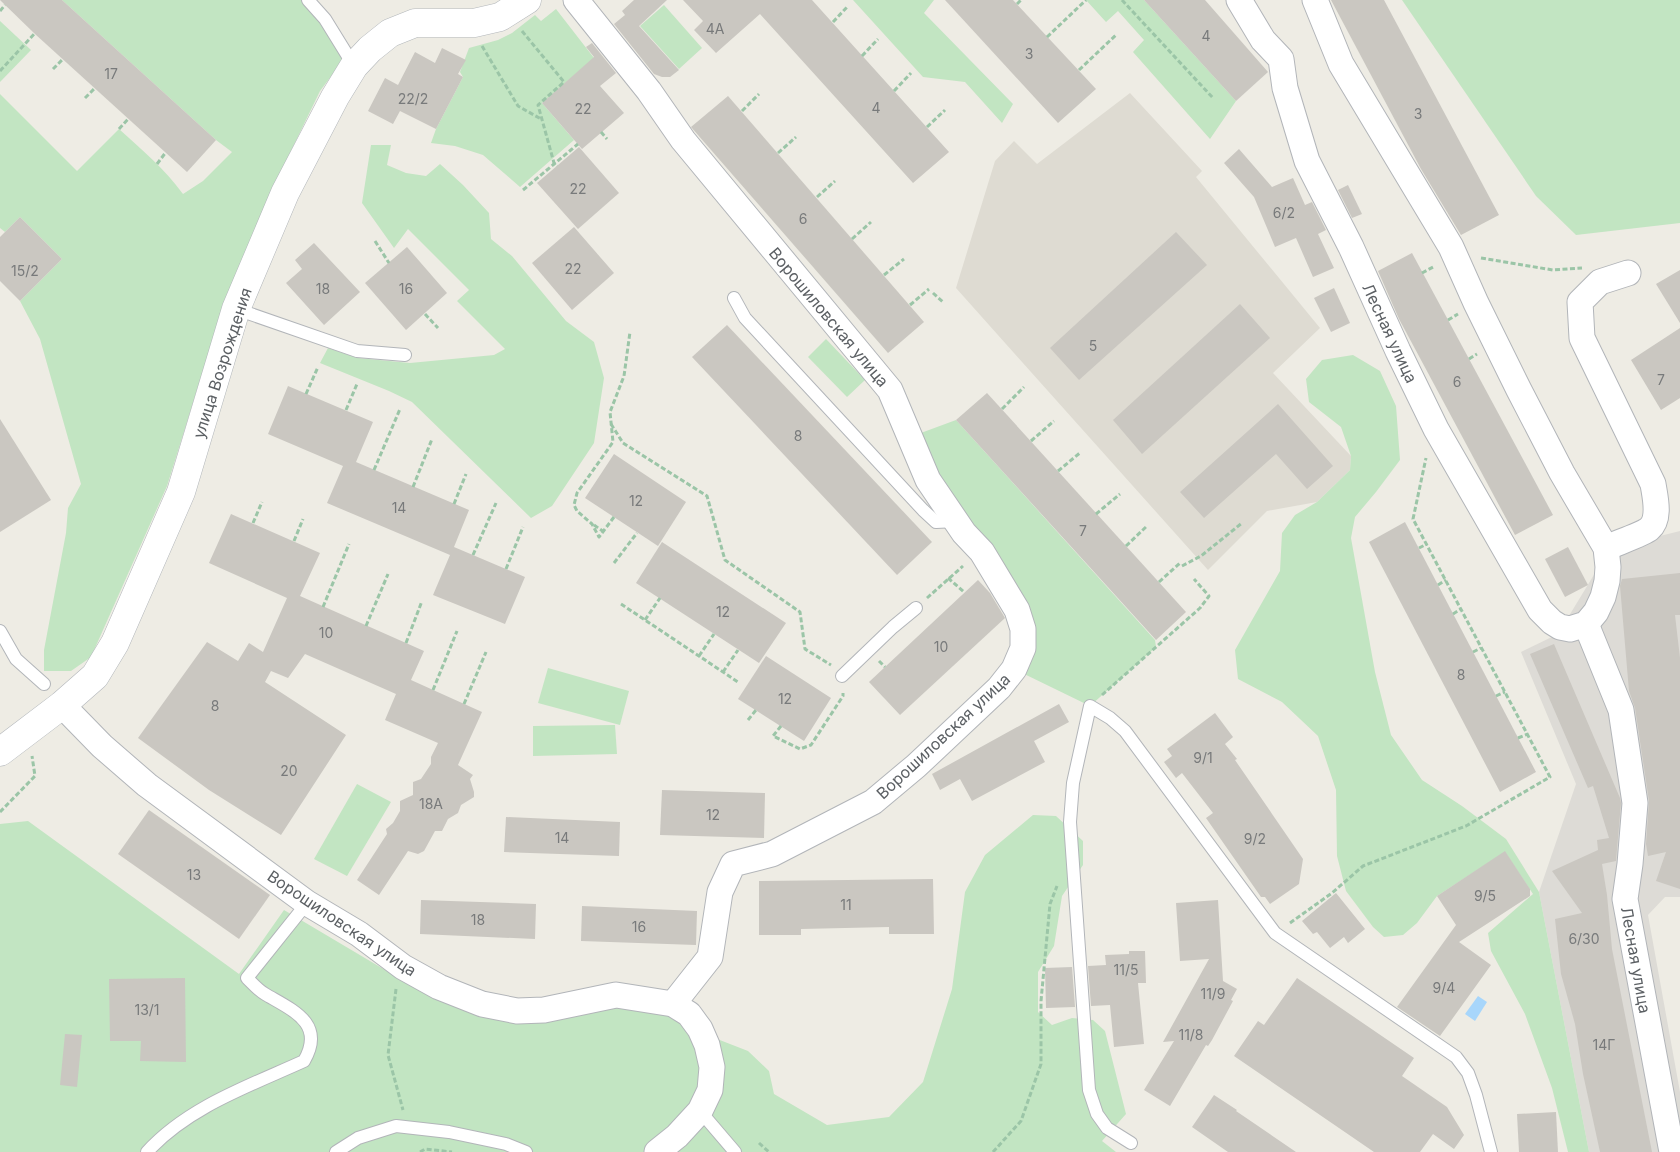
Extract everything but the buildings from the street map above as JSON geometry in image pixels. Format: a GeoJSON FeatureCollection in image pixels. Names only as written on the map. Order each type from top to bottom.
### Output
{"type":"FeatureCollection","features":[{"type":"Feature","properties":{"kind":"street","name":"улица Возрождения"},"geometry":{"type":"LineString","coordinates":[[0,752],[62,705],[95,676],[115,643],[178,501],[236,309],[285,193],[335,97],[354,66],[370,49],[390,34],[415,23],[474,23],[500,17],[527,0]]}},
{"type":"Feature","properties":{"kind":"street","name":"Ворошиловская улица"},"geometry":{"type":"LineString","coordinates":[[576,0],[649,91],[682,140],[890,390],[928,480],[956,521],[982,552],[1017,610],[1023,629],[1023,648],[1014,669],[998,688],[916,766],[873,802],[772,854],[734,864],[720,892],[710,957],[673,1004]]}},
{"type":"Feature","properties":{"kind":"street","name":"Лесная улица"},"geometry":{"type":"LineString","coordinates":[[1239,0],[1262,40],[1281,59],[1285,88],[1307,161],[1351,247],[1436,429],[1540,610],[1560,627],[1570,629],[1586,624],[1621,710],[1635,803],[1625,899],[1672,1152]]}},
{"type":"Feature","properties":{"kind":"street"},"geometry":{"type":"LineString","coordinates":[[1315,0],[1340,64],[1451,247],[1519,390],[1562,473],[1606,548],[1608,567],[1603,597],[1596,612],[1586,624]]}},
{"type":"Feature","properties":{"kind":"street"},"geometry":{"type":"LineString","coordinates":[[1606,548],[1649,529],[1657,509],[1654,484],[1582,338],[1580,302],[1600,282],[1620,275]]}},
{"type":"Feature","properties":{"kind":"street","name":"Ворошиловская улица"},"geometry":{"type":"LineString","coordinates":[[62,705],[102,746],[147,784],[307,903],[359,934],[403,967],[439,987],[482,1004],[517,1011],[544,1010],[616,996],[673,1004],[689,1014],[700,1029],[707,1045],[712,1067],[710,1090],[700,1111],[677,1136],[657,1152]]}},
{"type":"Feature","properties":{"kind":"lane"},"geometry":{"type":"LineString","coordinates":[[308,0],[325,19],[354,66]]}},
{"type":"Feature","properties":{"kind":"lane"},"geometry":{"type":"LineString","coordinates":[[734,298],[745,318],[923,510],[936,522],[956,521]]}},
{"type":"Feature","properties":{"kind":"lane"},"geometry":{"type":"LineString","coordinates":[[236,309],[357,351],[406,355]]}},
{"type":"Feature","properties":{"kind":"lane"},"geometry":{"type":"LineString","coordinates":[[838,672],[916,608]]}},
{"type":"Feature","properties":{"kind":"lane"},"geometry":{"type":"LineString","coordinates":[[0,631],[16,659],[44,684]]}},
{"type":"Feature","properties":{"kind":"lane"},"geometry":{"type":"LineString","coordinates":[[1131,1143],[1107,1128],[1097,1114],[1089,1090],[1070,822],[1073,783],[1090,706],[1125,730],[1275,934],[1456,1057],[1468,1073],[1476,1095],[1491,1152]]}},
{"type":"Feature","properties":{"kind":"lane"},"geometry":{"type":"LineString","coordinates":[[146,1152],[157,1141],[206,1105],[304,1061],[310,1050],[311,1040],[310,1030],[305,1020],[285,1005],[263,993],[247,978],[307,903]]}},
{"type":"Feature","properties":{"kind":"lane"},"geometry":{"type":"LineString","coordinates":[[700,1111],[735,1152]]}},
{"type":"Feature","properties":{"kind":"lane"},"geometry":{"type":"LineString","coordinates":[[336,1152],[358,1138],[396,1126],[449,1132],[506,1144],[526,1152]]}},
{"type":"Feature","properties":{"kind":"path"},"geometry":{"type":"LineString","coordinates":[[1017,4],[1021,0]]}},
{"type":"Feature","properties":{"kind":"path"},"geometry":{"type":"LineString","coordinates":[[1047,37],[1086,0]]}},
{"type":"Feature","properties":{"kind":"path"},"geometry":{"type":"LineString","coordinates":[[1122,0],[1213,98]]}},
{"type":"Feature","properties":{"kind":"path"},"geometry":{"type":"LineString","coordinates":[[0,11],[5,5]]}},
{"type":"Feature","properties":{"kind":"path"},"geometry":{"type":"LineString","coordinates":[[833,22],[848,6]]}},
{"type":"Feature","properties":{"kind":"path"},"geometry":{"type":"LineString","coordinates":[[521,30],[564,82],[538,105],[556,165]]}},
{"type":"Feature","properties":{"kind":"path"},"geometry":{"type":"LineString","coordinates":[[0,71],[35,34]]}},
{"type":"Feature","properties":{"kind":"path"},"geometry":{"type":"LineString","coordinates":[[1079,70],[1117,34]]}},
{"type":"Feature","properties":{"kind":"path"},"geometry":{"type":"LineString","coordinates":[[478,39],[518,106],[541,120]]}},
{"type":"Feature","properties":{"kind":"path"},"geometry":{"type":"LineString","coordinates":[[862,56],[878,39]]}},
{"type":"Feature","properties":{"kind":"path"},"geometry":{"type":"LineString","coordinates":[[52,69],[63,59]]}},
{"type":"Feature","properties":{"kind":"path"},"geometry":{"type":"LineString","coordinates":[[894,91],[911,73]]}},
{"type":"Feature","properties":{"kind":"path"},"geometry":{"type":"LineString","coordinates":[[85,98],[95,88]]}},
{"type":"Feature","properties":{"kind":"path"},"geometry":{"type":"LineString","coordinates":[[742,111],[759,94]]}},
{"type":"Feature","properties":{"kind":"path"},"geometry":{"type":"LineString","coordinates":[[927,127],[945,110]]}},
{"type":"Feature","properties":{"kind":"path"},"geometry":{"type":"LineString","coordinates":[[119,129],[129,118]]}},
{"type":"Feature","properties":{"kind":"path"},"geometry":{"type":"LineString","coordinates":[[602,132],[607,139]]}},
{"type":"Feature","properties":{"kind":"path"},"geometry":{"type":"LineString","coordinates":[[778,153],[796,137]]}},
{"type":"Feature","properties":{"kind":"path"},"geometry":{"type":"LineString","coordinates":[[524,190],[556,165],[578,144]]}},
{"type":"Feature","properties":{"kind":"path"},"geometry":{"type":"LineString","coordinates":[[157,164],[166,152]]}},
{"type":"Feature","properties":{"kind":"path"},"geometry":{"type":"LineString","coordinates":[[817,197],[835,181]]}},
{"type":"Feature","properties":{"kind":"path"},"geometry":{"type":"LineString","coordinates":[[852,239],[871,222]]}},
{"type":"Feature","properties":{"kind":"path"},"geometry":{"type":"LineString","coordinates":[[375,241],[389,263]]}},
{"type":"Feature","properties":{"kind":"path"},"geometry":{"type":"LineString","coordinates":[[1472,257],[1553,270],[1606,267],[1620,275]]}},
{"type":"Feature","properties":{"kind":"path"},"geometry":{"type":"LineString","coordinates":[[884,275],[904,259]]}},
{"type":"Feature","properties":{"kind":"path"},"geometry":{"type":"LineString","coordinates":[[910,306],[929,289]]}},
{"type":"Feature","properties":{"kind":"path"},"geometry":{"type":"LineString","coordinates":[[933,293],[943,302]]}},
{"type":"Feature","properties":{"kind":"path"},"geometry":{"type":"LineString","coordinates":[[425,314],[438,328]]}},
{"type":"Feature","properties":{"kind":"path"},"geometry":{"type":"LineString","coordinates":[[604,532],[577,511],[574,505],[577,493],[613,442],[610,412],[624,376],[630,332]]}},
{"type":"Feature","properties":{"kind":"path"},"geometry":{"type":"LineString","coordinates":[[306,394],[318,368]]}},
{"type":"Feature","properties":{"kind":"path"},"geometry":{"type":"LineString","coordinates":[[346,410],[357,384]]}},
{"type":"Feature","properties":{"kind":"path"},"geometry":{"type":"LineString","coordinates":[[1002,409],[1024,388]]}},
{"type":"Feature","properties":{"kind":"path"},"geometry":{"type":"LineString","coordinates":[[374,470],[400,409]]}},
{"type":"Feature","properties":{"kind":"path"},"geometry":{"type":"LineString","coordinates":[[1031,441],[1054,422]]}},
{"type":"Feature","properties":{"kind":"path"},"geometry":{"type":"LineString","coordinates":[[611,424],[623,443],[707,496],[725,560],[800,612],[805,648],[838,672],[843,696],[812,744],[800,750],[773,736],[781,726]]}},
{"type":"Feature","properties":{"kind":"path"},"geometry":{"type":"LineString","coordinates":[[413,487],[432,439]]}},
{"type":"Feature","properties":{"kind":"path"},"geometry":{"type":"LineString","coordinates":[[1058,471],[1081,452]]}},
{"type":"Feature","properties":{"kind":"path"},"geometry":{"type":"LineString","coordinates":[[1275,934],[1332,893],[1363,866],[1466,826],[1550,777],[1413,519],[1426,457]]}},
{"type":"Feature","properties":{"kind":"path"},"geometry":{"type":"LineString","coordinates":[[454,504],[466,474]]}},
{"type":"Feature","properties":{"kind":"path"},"geometry":{"type":"LineString","coordinates":[[1096,514],[1120,494]]}},
{"type":"Feature","properties":{"kind":"path"},"geometry":{"type":"LineString","coordinates":[[253,523],[262,502]]}},
{"type":"Feature","properties":{"kind":"path"},"geometry":{"type":"LineString","coordinates":[[473,555],[496,503]]}},
{"type":"Feature","properties":{"kind":"path"},"geometry":{"type":"LineString","coordinates":[[592,524],[599,538],[614,517]]}},
{"type":"Feature","properties":{"kind":"path"},"geometry":{"type":"LineString","coordinates":[[294,541],[303,519]]}},
{"type":"Feature","properties":{"kind":"path"},"geometry":{"type":"LineString","coordinates":[[1159,582],[1181,564],[1201,556],[1242,523]]}},
{"type":"Feature","properties":{"kind":"path"},"geometry":{"type":"LineString","coordinates":[[1126,546],[1147,526]]}},
{"type":"Feature","properties":{"kind":"path"},"geometry":{"type":"LineString","coordinates":[[506,569],[523,527]]}},
{"type":"Feature","properties":{"kind":"path"},"geometry":{"type":"LineString","coordinates":[[614,563],[637,532]]}},
{"type":"Feature","properties":{"kind":"path"},"geometry":{"type":"LineString","coordinates":[[323,607],[349,544]]}},
{"type":"Feature","properties":{"kind":"path"},"geometry":{"type":"LineString","coordinates":[[1419,548],[1427,544]]}},
{"type":"Feature","properties":{"kind":"path"},"geometry":{"type":"LineString","coordinates":[[916,608],[948,578],[982,552]]}},
{"type":"Feature","properties":{"kind":"path"},"geometry":{"type":"LineString","coordinates":[[366,626],[388,574]]}},
{"type":"Feature","properties":{"kind":"path"},"geometry":{"type":"LineString","coordinates":[[948,578],[964,592]]}},
{"type":"Feature","properties":{"kind":"path"},"geometry":{"type":"LineString","coordinates":[[1102,713],[1102,695],[1200,608],[1209,596],[1194,579]]}},
{"type":"Feature","properties":{"kind":"path"},"geometry":{"type":"LineString","coordinates":[[1438,585],[1446,580]]}},
{"type":"Feature","properties":{"kind":"path"},"geometry":{"type":"LineString","coordinates":[[645,620],[660,598]]}},
{"type":"Feature","properties":{"kind":"path"},"geometry":{"type":"LineString","coordinates":[[406,643],[422,601]]}},
{"type":"Feature","properties":{"kind":"path"},"geometry":{"type":"LineString","coordinates":[[621,604],[738,682]]}},
{"type":"Feature","properties":{"kind":"path"},"geometry":{"type":"LineString","coordinates":[[1453,614],[1461,609]]}},
{"type":"Feature","properties":{"kind":"path"},"geometry":{"type":"LineString","coordinates":[[433,690],[457,631]]}},
{"type":"Feature","properties":{"kind":"path"},"geometry":{"type":"LineString","coordinates":[[699,656],[714,634]]}},
{"type":"Feature","properties":{"kind":"path"},"geometry":{"type":"LineString","coordinates":[[1473,652],[1481,648]]}},
{"type":"Feature","properties":{"kind":"path"},"geometry":{"type":"LineString","coordinates":[[723,672],[738,650]]}},
{"type":"Feature","properties":{"kind":"path"},"geometry":{"type":"LineString","coordinates":[[464,704],[486,652]]}},
{"type":"Feature","properties":{"kind":"path"},"geometry":{"type":"LineString","coordinates":[[1496,696],[1505,692]]}},
{"type":"Feature","properties":{"kind":"path"},"geometry":{"type":"LineString","coordinates":[[748,720],[756,710]]}},
{"type":"Feature","properties":{"kind":"path"},"geometry":{"type":"LineString","coordinates":[[1518,738],[1528,734]]}},
{"type":"Feature","properties":{"kind":"path"},"geometry":{"type":"LineString","coordinates":[[0,812],[35,776],[31,750]]}},
{"type":"Feature","properties":{"kind":"path"},"geometry":{"type":"LineString","coordinates":[[994,1152],[1021,1121],[1041,1064],[1041,1001],[1050,904],[1057,885]]}},
{"type":"Feature","properties":{"kind":"path"},"geometry":{"type":"LineString","coordinates":[[403,967],[395,992],[388,1055],[408,1127]]}},
{"type":"Feature","properties":{"kind":"path"},"geometry":{"type":"LineString","coordinates":[[759,1143],[769,1152]]}},
{"type":"Feature","properties":{"kind":"path"},"geometry":{"type":"LineString","coordinates":[[416,1147],[452,1152]]}},
{"type":"Feature","properties":{"kind":"path"},"geometry":{"type":"LineString","coordinates":[[420,1152],[425,1149]]}},
{"type":"Feature","properties":{"kind":"shaded area"},"geometry":{"type":"Polygon","coordinates":[[[1130,93],[1202,171],[1196,177],[1320,328],[1273,373],[1351,456],[1350,470],[1317,502],[1267,511],[1208,570],[956,288],[995,161],[1014,141],[1037,164],[1130,93]]]}},
{"type":"Feature","properties":{"kind":"shaded area"},"geometry":{"type":"Polygon","coordinates":[[[1680,531],[1680,897],[1665,897],[1648,915],[1680,1092],[1680,1152],[1589,1152],[1539,892],[1576,784],[1521,652],[1558,634],[1595,573],[1624,545],[1680,531]]]}},
{"type":"Feature","properties":{"kind":"green space"},"geometry":{"type":"Polygon","coordinates":[[[62,0],[308,0],[347,55],[320,91],[273,188],[235,286],[227,294],[167,486],[91,657],[71,671],[44,671],[44,650],[66,533],[68,508],[81,484],[40,339],[20,301],[62,259],[20,217],[5,232],[0,228],[0,94],[77,171],[119,129],[161,168],[183,194],[203,181],[232,152],[216,140],[62,0]]]}},
{"type":"Feature","properties":{"kind":"green space"},"geometry":{"type":"Polygon","coordinates":[[[853,0],[934,0],[924,13],[1013,104],[1002,123],[965,82],[923,77],[853,0]]]}},
{"type":"Feature","properties":{"kind":"green space"},"geometry":{"type":"Polygon","coordinates":[[[1086,0],[1144,0],[1236,101],[1210,139],[1133,52],[1144,40],[1118,11],[1106,22],[1086,0]]]}},
{"type":"Feature","properties":{"kind":"green space"},"geometry":{"type":"Polygon","coordinates":[[[1402,0],[1680,0],[1680,223],[1576,235],[1536,196],[1402,0]]]}},
{"type":"Feature","properties":{"kind":"green space"},"geometry":{"type":"Polygon","coordinates":[[[664,5],[702,48],[679,69],[640,26],[664,5]]]}},
{"type":"Feature","properties":{"kind":"green space"},"geometry":{"type":"Polygon","coordinates":[[[556,9],[594,58],[542,103],[574,140],[520,187],[483,155],[455,146],[431,143],[436,129],[463,77],[460,72],[469,48],[498,40],[512,33],[535,15],[541,21],[556,9]]]}},
{"type":"Feature","properties":{"kind":"green space"},"geometry":{"type":"Polygon","coordinates":[[[0,21],[31,50],[0,82],[0,21]]]}},
{"type":"Feature","properties":{"kind":"green space"},"geometry":{"type":"Polygon","coordinates":[[[371,145],[391,145],[387,165],[406,173],[426,176],[440,164],[489,213],[491,239],[512,256],[566,321],[594,342],[604,378],[594,443],[552,506],[531,518],[412,402],[320,363],[328,348],[358,358],[410,363],[494,355],[505,349],[457,301],[469,290],[408,229],[394,248],[362,203],[371,145]]]}},
{"type":"Feature","properties":{"kind":"green space"},"geometry":{"type":"Polygon","coordinates":[[[826,339],[865,380],[847,397],[808,357],[826,339]]]}},
{"type":"Feature","properties":{"kind":"green space"},"geometry":{"type":"Polygon","coordinates":[[[1353,355],[1380,371],[1396,406],[1400,460],[1355,517],[1351,538],[1375,672],[1391,735],[1422,780],[1462,806],[1506,839],[1539,892],[1589,1152],[1568,1152],[1552,1088],[1525,1014],[1491,951],[1488,933],[1533,894],[1505,852],[1437,896],[1417,923],[1403,935],[1384,937],[1373,927],[1346,891],[1337,856],[1336,790],[1318,736],[1282,702],[1238,679],[1235,650],[1280,571],[1282,533],[1295,515],[1317,502],[1350,470],[1351,456],[1341,427],[1309,402],[1306,379],[1322,360],[1353,355]]]}},
{"type":"Feature","properties":{"kind":"green space"},"geometry":{"type":"Polygon","coordinates":[[[956,420],[1155,640],[1156,647],[1090,706],[1014,669],[1023,629],[910,437],[956,420]]]}},
{"type":"Feature","properties":{"kind":"green space"},"geometry":{"type":"Polygon","coordinates":[[[548,668],[629,691],[620,725],[538,703],[548,668]]]}},
{"type":"Feature","properties":{"kind":"green space"},"geometry":{"type":"Polygon","coordinates":[[[615,725],[617,754],[533,756],[533,726],[615,725]]]}},
{"type":"Feature","properties":{"kind":"green space"},"geometry":{"type":"Polygon","coordinates":[[[357,784],[391,802],[347,876],[314,859],[357,784]]]}},
{"type":"Feature","properties":{"kind":"green space"},"geometry":{"type":"Polygon","coordinates":[[[1033,815],[1056,816],[1083,841],[1083,865],[1062,896],[1054,946],[1038,972],[1038,1012],[1052,1025],[1072,1018],[1093,1020],[1105,1031],[1126,1114],[1102,1141],[1116,1152],[0,1152],[0,824],[28,821],[239,974],[284,910],[434,999],[484,1013],[632,996],[712,1037],[748,1051],[769,1071],[774,1094],[827,1125],[889,1117],[923,1082],[952,989],[965,892],[985,855],[1033,815]]]}},
{"type":"Feature","properties":{"kind":"water"},"geometry":{"type":"Polygon","coordinates":[[[1478,996],[1487,1002],[1475,1021],[1465,1014],[1478,996]]]}}]}
